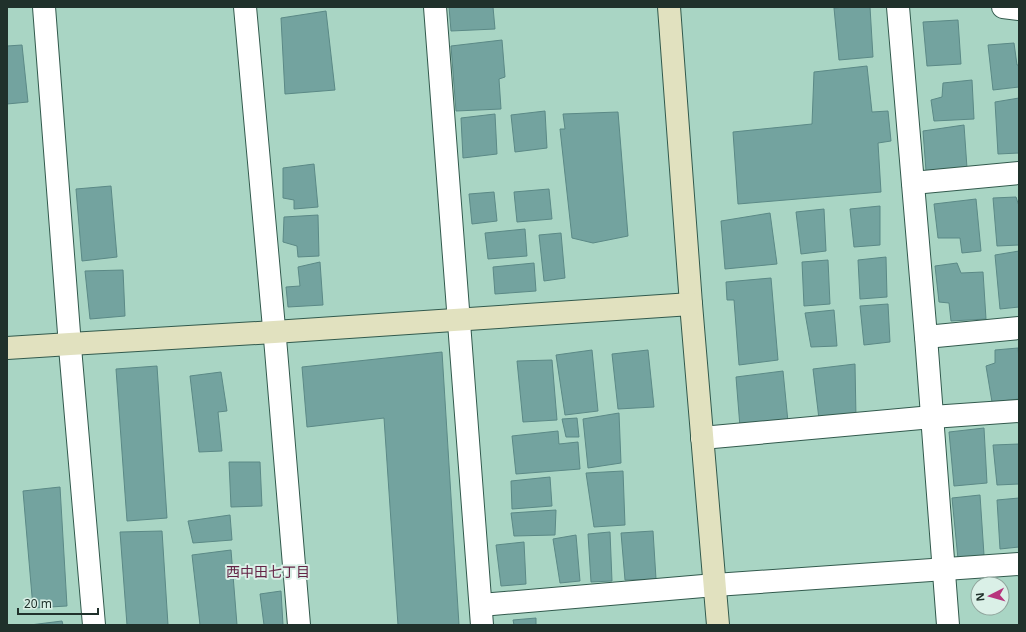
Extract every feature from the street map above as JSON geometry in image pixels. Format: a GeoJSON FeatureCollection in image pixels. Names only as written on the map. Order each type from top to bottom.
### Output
{"type":"FeatureCollection","features":[{"type":"Feature","properties":{"kind":"street"},"geometry":{"type":"LineString","coordinates":[[44,7],[70,344],[94,625]]}},
{"type":"Feature","properties":{"kind":"street"},"geometry":{"type":"LineString","coordinates":[[245,7],[299,625]]}},
{"type":"Feature","properties":{"kind":"street"},"geometry":{"type":"LineString","coordinates":[[435,7],[481,615],[715,585],[1019,564]]}},
{"type":"Feature","properties":{"kind":"street"},"geometry":{"type":"LineString","coordinates":[[669,7],[690,304],[718,625]]}},
{"type":"Feature","properties":{"kind":"street"},"geometry":{"type":"LineString","coordinates":[[898,7],[926,337],[948,625]]}},
{"type":"Feature","properties":{"kind":"street"},"geometry":{"type":"LineString","coordinates":[[1003,7],[1019,9]]}},
{"type":"Feature","properties":{"kind":"street"},"geometry":{"type":"LineString","coordinates":[[913,183],[1019,173]]}},
{"type":"Feature","properties":{"kind":"street"},"geometry":{"type":"LineString","coordinates":[[7,348],[690,304]]}},
{"type":"Feature","properties":{"kind":"street"},"geometry":{"type":"LineString","coordinates":[[926,337],[1019,328]]}},
{"type":"Feature","properties":{"kind":"street"},"geometry":{"type":"LineString","coordinates":[[702,438],[932,417],[1019,411]]}},
{"type":"Feature","properties":{"kind":"building"},"geometry":{"type":"Polygon","coordinates":[[[449,7],[493,7],[495,29],[451,31],[449,7]]]}},
{"type":"Feature","properties":{"kind":"building"},"geometry":{"type":"Polygon","coordinates":[[[870,7],[873,57],[839,60],[834,8],[870,7]]]}},
{"type":"Feature","properties":{"kind":"building"},"geometry":{"type":"Polygon","coordinates":[[[326,11],[335,90],[285,94],[281,18],[326,11]]]}},
{"type":"Feature","properties":{"kind":"building"},"geometry":{"type":"Polygon","coordinates":[[[958,20],[961,64],[927,66],[923,22],[958,20]]]}},
{"type":"Feature","properties":{"kind":"building"},"geometry":{"type":"Polygon","coordinates":[[[502,40],[505,77],[499,79],[501,109],[456,111],[451,46],[502,40]]]}},
{"type":"Feature","properties":{"kind":"building"},"geometry":{"type":"Polygon","coordinates":[[[1014,43],[1017,65],[1019,65],[1019,87],[993,90],[988,45],[1014,43]]]}},
{"type":"Feature","properties":{"kind":"building"},"geometry":{"type":"Polygon","coordinates":[[[22,45],[28,102],[7,104],[7,46],[22,45]]]}},
{"type":"Feature","properties":{"kind":"building"},"geometry":{"type":"Polygon","coordinates":[[[867,66],[872,112],[888,111],[891,141],[878,143],[881,192],[738,204],[733,132],[812,124],[814,72],[867,66]]]}},
{"type":"Feature","properties":{"kind":"building"},"geometry":{"type":"Polygon","coordinates":[[[972,80],[974,119],[934,121],[931,100],[942,97],[943,83],[972,80]]]}},
{"type":"Feature","properties":{"kind":"building"},"geometry":{"type":"Polygon","coordinates":[[[1019,98],[1019,153],[998,154],[995,102],[1019,98]]]}},
{"type":"Feature","properties":{"kind":"building"},"geometry":{"type":"Polygon","coordinates":[[[545,111],[547,148],[515,152],[511,115],[545,111]]]}},
{"type":"Feature","properties":{"kind":"building"},"geometry":{"type":"Polygon","coordinates":[[[618,112],[628,236],[593,243],[572,238],[560,129],[565,129],[563,114],[618,112]]]}},
{"type":"Feature","properties":{"kind":"building"},"geometry":{"type":"Polygon","coordinates":[[[495,114],[497,154],[463,158],[461,118],[495,114]]]}},
{"type":"Feature","properties":{"kind":"building"},"geometry":{"type":"Polygon","coordinates":[[[964,125],[967,168],[926,171],[923,131],[964,125]]]}},
{"type":"Feature","properties":{"kind":"building"},"geometry":{"type":"Polygon","coordinates":[[[314,164],[318,207],[294,209],[294,200],[283,198],[283,168],[314,164]]]}},
{"type":"Feature","properties":{"kind":"building"},"geometry":{"type":"Polygon","coordinates":[[[111,186],[117,257],[82,261],[76,189],[111,186]]]}},
{"type":"Feature","properties":{"kind":"building"},"geometry":{"type":"Polygon","coordinates":[[[549,189],[552,219],[517,222],[514,192],[549,189]]]}},
{"type":"Feature","properties":{"kind":"building"},"geometry":{"type":"Polygon","coordinates":[[[494,192],[497,221],[472,224],[469,194],[494,192]]]}},
{"type":"Feature","properties":{"kind":"building"},"geometry":{"type":"Polygon","coordinates":[[[1016,197],[1019,206],[1019,245],[997,246],[993,198],[1016,197]]]}},
{"type":"Feature","properties":{"kind":"building"},"geometry":{"type":"Polygon","coordinates":[[[976,199],[981,251],[962,253],[960,238],[938,238],[934,204],[976,199]]]}},
{"type":"Feature","properties":{"kind":"building"},"geometry":{"type":"Polygon","coordinates":[[[880,206],[880,245],[854,247],[850,209],[880,206]]]}},
{"type":"Feature","properties":{"kind":"building"},"geometry":{"type":"Polygon","coordinates":[[[824,209],[826,251],[801,254],[796,212],[824,209]]]}},
{"type":"Feature","properties":{"kind":"building"},"geometry":{"type":"Polygon","coordinates":[[[770,213],[777,264],[725,269],[721,221],[770,213]]]}},
{"type":"Feature","properties":{"kind":"building"},"geometry":{"type":"Polygon","coordinates":[[[318,215],[319,256],[298,257],[297,246],[283,242],[284,217],[318,215]]]}},
{"type":"Feature","properties":{"kind":"building"},"geometry":{"type":"Polygon","coordinates":[[[525,229],[527,256],[488,259],[485,233],[525,229]]]}},
{"type":"Feature","properties":{"kind":"building"},"geometry":{"type":"Polygon","coordinates":[[[561,233],[565,278],[544,281],[539,235],[561,233]]]}},
{"type":"Feature","properties":{"kind":"building"},"geometry":{"type":"Polygon","coordinates":[[[1019,251],[1019,307],[1000,309],[995,255],[1019,251]]]}},
{"type":"Feature","properties":{"kind":"building"},"geometry":{"type":"Polygon","coordinates":[[[886,257],[887,297],[860,299],[858,260],[886,257]]]}},
{"type":"Feature","properties":{"kind":"building"},"geometry":{"type":"Polygon","coordinates":[[[828,260],[830,304],[804,306],[802,262],[828,260]]]}},
{"type":"Feature","properties":{"kind":"building"},"geometry":{"type":"Polygon","coordinates":[[[320,262],[323,305],[288,307],[286,287],[300,286],[298,267],[320,262]]]}},
{"type":"Feature","properties":{"kind":"building"},"geometry":{"type":"Polygon","coordinates":[[[534,263],[536,291],[495,294],[493,267],[534,263]]]}},
{"type":"Feature","properties":{"kind":"building"},"geometry":{"type":"Polygon","coordinates":[[[957,263],[961,273],[983,272],[986,319],[951,321],[949,303],[939,302],[935,266],[957,263]]]}},
{"type":"Feature","properties":{"kind":"building"},"geometry":{"type":"Polygon","coordinates":[[[123,270],[125,316],[90,319],[85,271],[123,270]]]}},
{"type":"Feature","properties":{"kind":"building"},"geometry":{"type":"Polygon","coordinates":[[[771,278],[778,360],[739,365],[734,300],[727,300],[726,282],[771,278]]]}},
{"type":"Feature","properties":{"kind":"building"},"geometry":{"type":"Polygon","coordinates":[[[888,304],[890,342],[864,345],[860,306],[888,304]]]}},
{"type":"Feature","properties":{"kind":"building"},"geometry":{"type":"Polygon","coordinates":[[[834,310],[837,346],[811,347],[805,313],[834,310]]]}},
{"type":"Feature","properties":{"kind":"building"},"geometry":{"type":"Polygon","coordinates":[[[1018,348],[1019,399],[992,402],[986,366],[995,363],[995,350],[1018,348]]]}},
{"type":"Feature","properties":{"kind":"building"},"geometry":{"type":"Polygon","coordinates":[[[592,350],[598,411],[565,415],[556,355],[592,350]]]}},
{"type":"Feature","properties":{"kind":"building"},"geometry":{"type":"Polygon","coordinates":[[[648,350],[654,407],[618,409],[612,354],[648,350]]]}},
{"type":"Feature","properties":{"kind":"building"},"geometry":{"type":"Polygon","coordinates":[[[442,352],[459,625],[398,625],[384,418],[307,427],[302,367],[442,352]]]}},
{"type":"Feature","properties":{"kind":"building"},"geometry":{"type":"Polygon","coordinates":[[[552,360],[557,420],[523,422],[517,361],[552,360]]]}},
{"type":"Feature","properties":{"kind":"building"},"geometry":{"type":"Polygon","coordinates":[[[855,364],[856,418],[819,419],[813,369],[855,364]]]}},
{"type":"Feature","properties":{"kind":"building"},"geometry":{"type":"Polygon","coordinates":[[[157,366],[167,518],[127,521],[116,369],[157,366]]]}},
{"type":"Feature","properties":{"kind":"building"},"geometry":{"type":"Polygon","coordinates":[[[783,371],[788,422],[740,427],[736,377],[783,371]]]}},
{"type":"Feature","properties":{"kind":"building"},"geometry":{"type":"Polygon","coordinates":[[[221,372],[227,411],[218,412],[222,451],[199,452],[190,376],[221,372]]]}},
{"type":"Feature","properties":{"kind":"building"},"geometry":{"type":"Polygon","coordinates":[[[619,413],[621,463],[588,468],[583,419],[619,413]]]}},
{"type":"Feature","properties":{"kind":"building"},"geometry":{"type":"Polygon","coordinates":[[[577,418],[579,437],[566,437],[562,419],[577,418]]]}},
{"type":"Feature","properties":{"kind":"building"},"geometry":{"type":"Polygon","coordinates":[[[984,428],[987,483],[954,486],[949,432],[984,428]]]}},
{"type":"Feature","properties":{"kind":"building"},"geometry":{"type":"Polygon","coordinates":[[[558,431],[559,444],[578,442],[580,469],[516,474],[512,436],[558,431]]]}},
{"type":"Feature","properties":{"kind":"building"},"geometry":{"type":"Polygon","coordinates":[[[1019,444],[1019,484],[997,485],[993,445],[1019,444]]]}},
{"type":"Feature","properties":{"kind":"building"},"geometry":{"type":"Polygon","coordinates":[[[229,462],[260,462],[262,506],[231,507],[229,462]]]}},
{"type":"Feature","properties":{"kind":"building"},"geometry":{"type":"Polygon","coordinates":[[[623,471],[625,525],[594,527],[586,473],[623,471]]]}},
{"type":"Feature","properties":{"kind":"building"},"geometry":{"type":"Polygon","coordinates":[[[550,477],[552,506],[512,509],[511,481],[550,477]]]}},
{"type":"Feature","properties":{"kind":"building"},"geometry":{"type":"Polygon","coordinates":[[[60,487],[67,606],[33,608],[23,491],[60,487]]]}},
{"type":"Feature","properties":{"kind":"building"},"geometry":{"type":"Polygon","coordinates":[[[980,495],[984,555],[958,559],[952,498],[980,495]]]}},
{"type":"Feature","properties":{"kind":"building"},"geometry":{"type":"Polygon","coordinates":[[[1019,498],[1019,547],[1000,549],[997,500],[1019,498]]]}},
{"type":"Feature","properties":{"kind":"building"},"geometry":{"type":"Polygon","coordinates":[[[556,510],[555,535],[514,536],[511,513],[556,510]]]}},
{"type":"Feature","properties":{"kind":"building"},"geometry":{"type":"Polygon","coordinates":[[[230,515],[232,540],[193,543],[188,521],[230,515]]]}},
{"type":"Feature","properties":{"kind":"building"},"geometry":{"type":"Polygon","coordinates":[[[162,531],[168,625],[127,625],[120,532],[162,531]]]}},
{"type":"Feature","properties":{"kind":"building"},"geometry":{"type":"Polygon","coordinates":[[[653,531],[656,579],[625,580],[621,533],[653,531]]]}},
{"type":"Feature","properties":{"kind":"building"},"geometry":{"type":"Polygon","coordinates":[[[610,532],[612,581],[591,582],[588,534],[610,532]]]}},
{"type":"Feature","properties":{"kind":"building"},"geometry":{"type":"Polygon","coordinates":[[[576,535],[580,581],[560,583],[553,539],[576,535]]]}},
{"type":"Feature","properties":{"kind":"building"},"geometry":{"type":"Polygon","coordinates":[[[524,542],[526,584],[501,586],[496,545],[524,542]]]}},
{"type":"Feature","properties":{"kind":"building"},"geometry":{"type":"Polygon","coordinates":[[[231,550],[237,625],[200,625],[192,555],[231,550]]]}},
{"type":"Feature","properties":{"kind":"building"},"geometry":{"type":"Polygon","coordinates":[[[281,591],[283,625],[264,625],[260,594],[281,591]]]}},
{"type":"Feature","properties":{"kind":"building"},"geometry":{"type":"Polygon","coordinates":[[[536,618],[536,625],[514,625],[513,620],[536,618]]]}},
{"type":"Feature","properties":{"kind":"building"},"geometry":{"type":"Polygon","coordinates":[[[62,621],[63,625],[30,625],[62,621]]]}},
{"type":"Feature","properties":{"kind":"district","name":"西中田七丁目"},"geometry":{"type":"Point","coordinates":[268,571]}}]}
